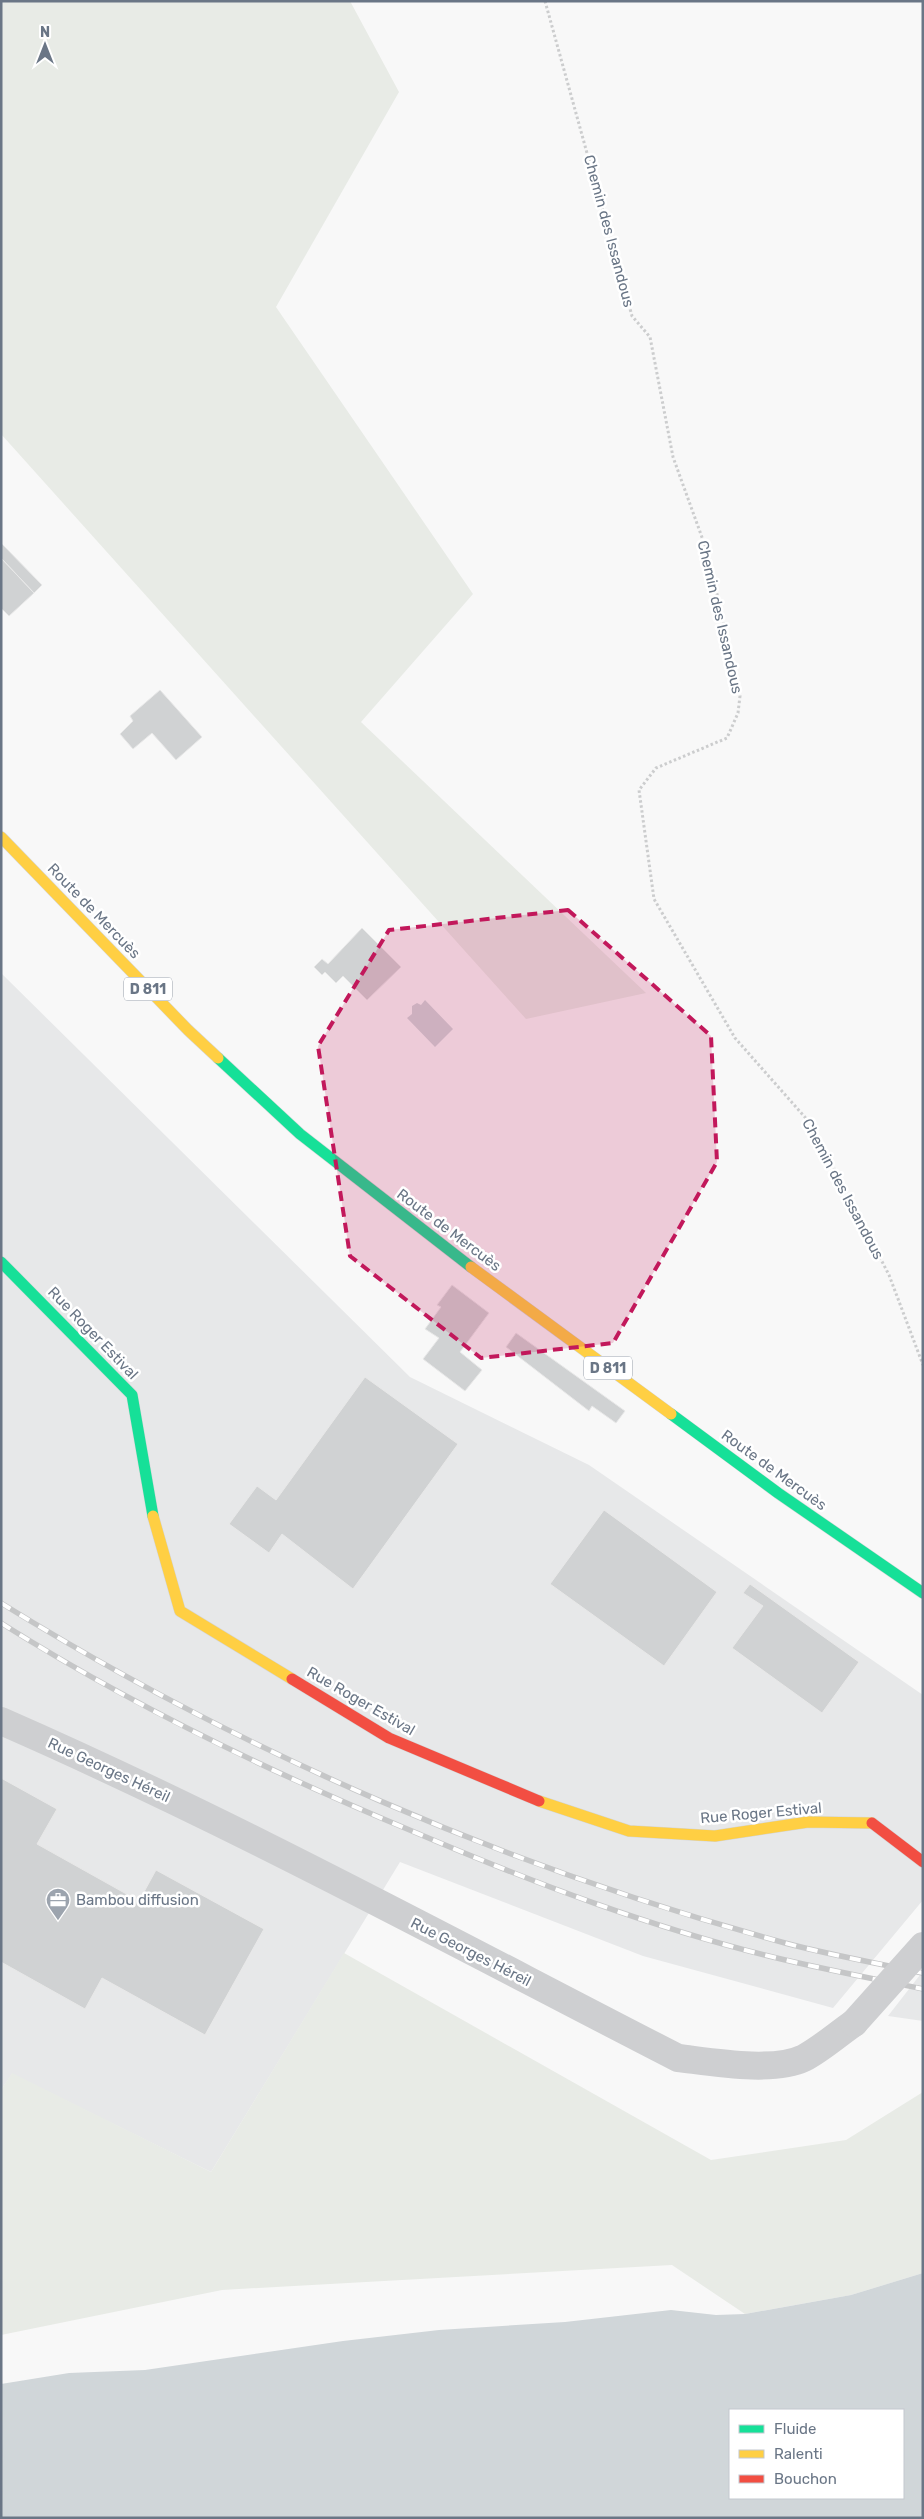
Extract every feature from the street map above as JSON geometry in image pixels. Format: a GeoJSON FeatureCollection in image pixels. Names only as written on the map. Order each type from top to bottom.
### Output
{"type":"FeatureCollection","features":[{"type":"Feature","properties":{"kind":"street","name":"Route de Mercuès"},"geometry":{"type":"LineString","coordinates":[[1,837],[188,1030],[300,1134],[475,1270],[778,1493],[923,1593]]}},
{"type":"Feature","properties":{"kind":"street","name":"Rue Roger Estival"},"geometry":{"type":"LineString","coordinates":[[1,1262],[132,1395],[155,1525],[180,1612],[389,1738],[557,1809],[629,1831],[715,1836],[808,1822],[875,1823],[923,1862]]}},
{"type":"Feature","properties":{"kind":"street","name":"Rue Georges Héreil"},"geometry":{"type":"LineString","coordinates":[[1,1721],[87,1758],[216,1821],[678,2058],[743,2066],[803,2059],[854,2023],[923,1946]]}},
{"type":"Feature","properties":{"kind":"path","name":"Chemin des Issandous"},"geometry":{"type":"LineString","coordinates":[[545,1],[632,316],[650,337],[673,457],[708,554],[740,696],[738,713],[727,738],[656,768],[639,790],[654,899],[735,1038],[811,1124],[889,1275],[923,1365]]}},
{"type":"Feature","properties":{"kind":"highlighted area"},"geometry":{"type":"Polygon","coordinates":[[[568,910],[711,1036],[717,1162],[613,1343],[481,1358],[350,1256],[318,1046],[389,930],[568,910]]]}},
{"type":"Feature","properties":{"kind":"shaded area"},"geometry":{"type":"Polygon","coordinates":[[[1,1],[350,1],[399,92],[276,307],[473,594],[361,722],[646,993],[526,1019],[1,434],[1,1]]]}},
{"type":"Feature","properties":{"kind":"shaded area"},"geometry":{"type":"Polygon","coordinates":[[[1,973],[410,1377],[589,1465],[923,1695],[923,1900],[833,2008],[643,1956],[400,1862],[211,2172],[12,2074],[1,2090],[1,973]]]}},
{"type":"Feature","properties":{"kind":"shaded area"},"geometry":{"type":"Polygon","coordinates":[[[425,1000],[453,1029],[435,1047],[407,1018],[412,1014],[412,1006],[417,1003],[421,1005],[425,1000]]]}},
{"type":"Feature","properties":{"kind":"shaded area"},"geometry":{"type":"Polygon","coordinates":[[[344,1953],[711,2160],[846,2140],[923,2092],[923,2273],[851,2295],[745,2314],[672,2265],[222,2290],[1,2335],[1,2090],[12,2073],[211,2172],[344,1953]]]}},
{"type":"Feature","properties":{"kind":"shaded area"},"geometry":{"type":"Polygon","coordinates":[[[923,1971],[923,2021],[888,2016],[923,1971]]]}},
{"type":"Feature","properties":{"kind":"shaded area"},"geometry":{"type":"Polygon","coordinates":[[[923,2273],[923,2518],[1,2518],[1,2384],[69,2373],[145,2370],[343,2341],[439,2330],[565,2322],[671,2310],[716,2315],[745,2314],[851,2295],[923,2273]]]}},
{"type":"Feature","properties":{"kind":"building"},"geometry":{"type":"Polygon","coordinates":[[[1,543],[42,585],[34,593],[1,558],[1,543]]]}},
{"type":"Feature","properties":{"kind":"building"},"geometry":{"type":"Polygon","coordinates":[[[1,558],[34,593],[9,616],[1,608],[1,558]]]}},
{"type":"Feature","properties":{"kind":"building"},"geometry":{"type":"Polygon","coordinates":[[[160,690],[202,737],[176,760],[152,733],[133,749],[120,734],[133,721],[130,716],[160,690]]]}},
{"type":"Feature","properties":{"kind":"building"},"geometry":{"type":"Polygon","coordinates":[[[362,928],[401,967],[367,1000],[343,976],[336,983],[325,972],[322,975],[314,967],[322,959],[328,964],[362,928]]]}},
{"type":"Feature","properties":{"kind":"building"},"geometry":{"type":"Polygon","coordinates":[[[452,1285],[489,1313],[460,1352],[482,1370],[465,1391],[423,1359],[439,1338],[425,1329],[441,1307],[437,1305],[452,1285]]]}},
{"type":"Feature","properties":{"kind":"building"},"geometry":{"type":"Polygon","coordinates":[[[516,1333],[625,1411],[616,1423],[592,1406],[589,1411],[506,1347],[516,1333]]]}},
{"type":"Feature","properties":{"kind":"building"},"geometry":{"type":"Polygon","coordinates":[[[365,1377],[458,1444],[353,1589],[282,1534],[269,1553],[229,1524],[257,1486],[276,1500],[365,1377]]]}},
{"type":"Feature","properties":{"kind":"building"},"geometry":{"type":"Polygon","coordinates":[[[604,1510],[717,1592],[664,1666],[550,1584],[604,1510]]]}},
{"type":"Feature","properties":{"kind":"building"},"geometry":{"type":"Polygon","coordinates":[[[750,1584],[859,1662],[822,1713],[732,1648],[763,1606],[743,1593],[750,1584]]]}},
{"type":"Feature","properties":{"kind":"building"},"geometry":{"type":"Polygon","coordinates":[[[1,1778],[57,1809],[37,1844],[139,1901],[156,1870],[264,1929],[205,2035],[102,1978],[85,2009],[1,1962],[1,1778]]]}},
{"type":"Feature","properties":{"kind":"railway"},"geometry":{"type":"LineString","coordinates":[[1,1603],[93,1658],[187,1709],[283,1757],[381,1801],[480,1842],[682,1913],[785,1943],[923,1973]]}},
{"type":"Feature","properties":{"kind":"railway"},"geometry":{"type":"LineString","coordinates":[[1,1623],[100,1682],[202,1736],[306,1785],[502,1868],[594,1903],[686,1934],[781,1959],[923,1989]]}},
{"type":"Feature","properties":{"kind":"traffic: fast"},"geometry":{"type":"LineString","coordinates":[[218,1058],[300,1134],[471,1267]]}},
{"type":"Feature","properties":{"kind":"traffic: fast"},"geometry":{"type":"LineString","coordinates":[[1,1262],[132,1395],[153,1516]]}},
{"type":"Feature","properties":{"kind":"traffic: fast"},"geometry":{"type":"LineString","coordinates":[[671,1414],[778,1493],[923,1593]]}},
{"type":"Feature","properties":{"kind":"traffic: slow"},"geometry":{"type":"LineString","coordinates":[[1,837],[188,1030],[218,1058]]}},
{"type":"Feature","properties":{"kind":"traffic: slow"},"geometry":{"type":"LineString","coordinates":[[471,1267],[671,1414]]}},
{"type":"Feature","properties":{"kind":"traffic: slow"},"geometry":{"type":"LineString","coordinates":[[153,1516],[180,1611],[292,1679]]}},
{"type":"Feature","properties":{"kind":"traffic: slow"},"geometry":{"type":"LineString","coordinates":[[539,1801],[629,1831],[715,1836],[808,1822],[872,1823]]}},
{"type":"Feature","properties":{"kind":"traffic: jam"},"geometry":{"type":"LineString","coordinates":[[292,1679],[389,1738],[539,1801]]}},
{"type":"Feature","properties":{"kind":"traffic: jam"},"geometry":{"type":"LineString","coordinates":[[872,1823],[923,1862]]}},
{"type":"Feature","properties":{"kind":"place","name":"Bambou diffusion"},"geometry":{"type":"Point","coordinates":[58,1921]}}]}
